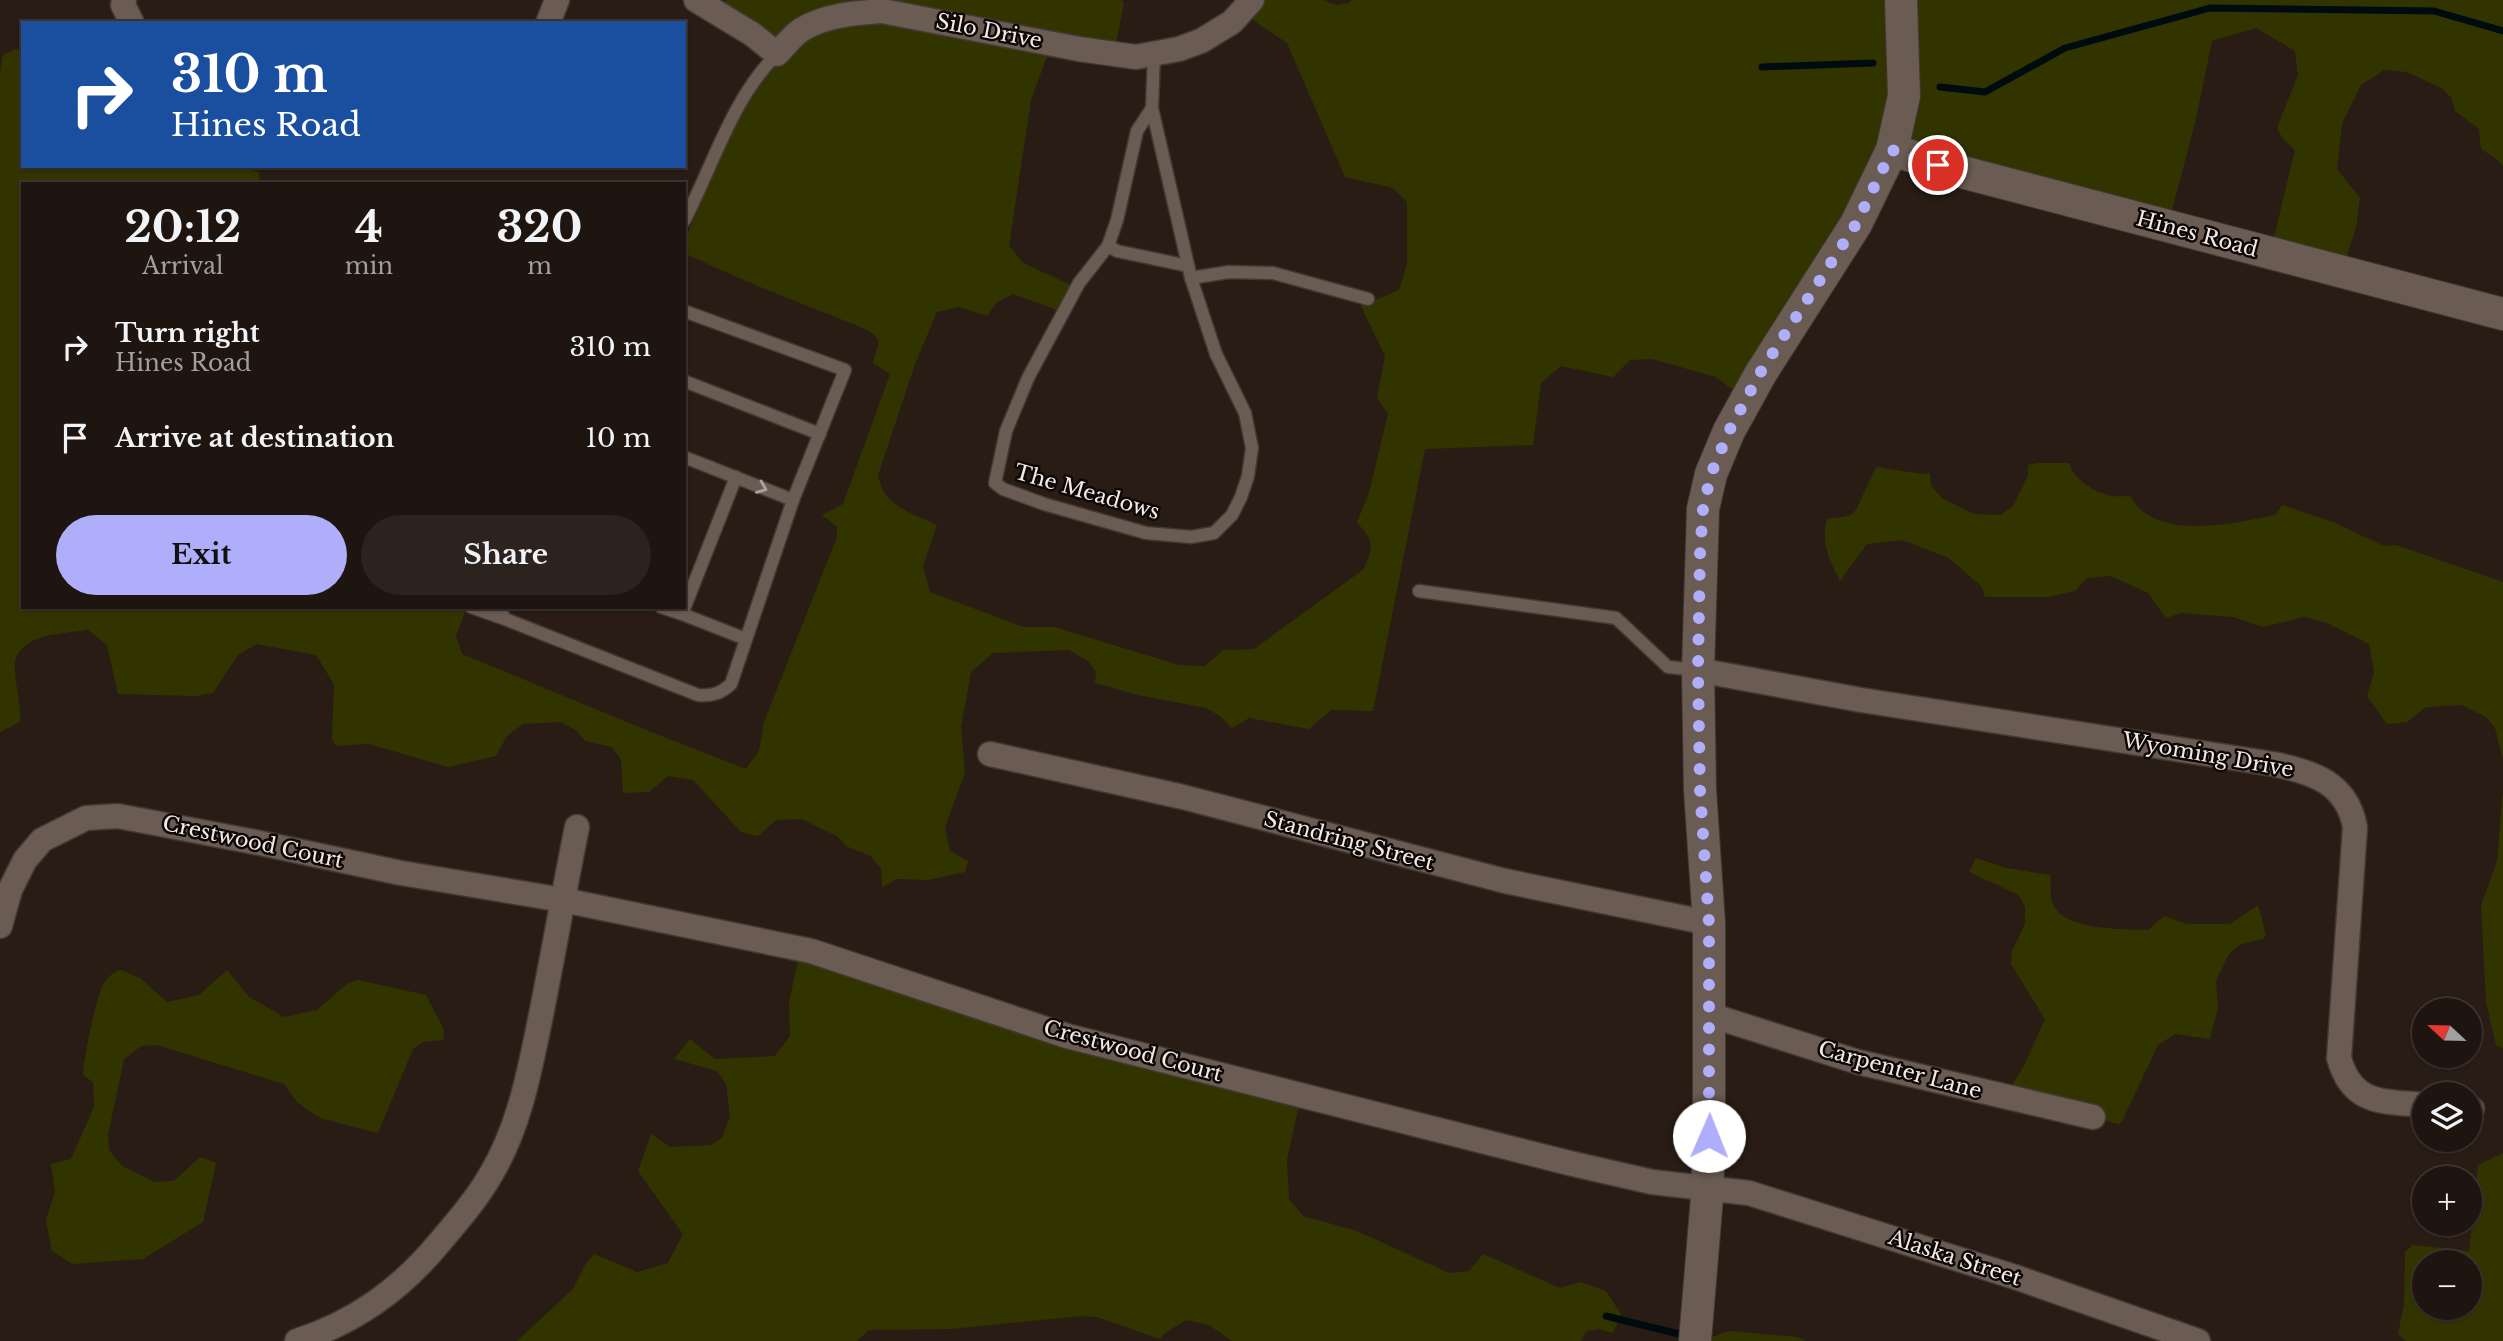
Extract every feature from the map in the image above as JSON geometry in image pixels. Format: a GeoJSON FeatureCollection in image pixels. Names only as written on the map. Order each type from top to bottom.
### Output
{"type":"FeatureCollection","features":[{"type":"Feature","properties":{"kind":"street"},"geometry":{"type":"LineString","coordinates":[[124,0],[123,5],[131,21]]}},
{"type":"Feature","properties":{"kind":"street"},"geometry":{"type":"LineString","coordinates":[[549,21],[556,0]]}},
{"type":"Feature","properties":{"kind":"street"},"geometry":{"type":"LineString","coordinates":[[696,0],[752,34],[777,54]]}},
{"type":"Feature","properties":{"kind":"street","name":"Silo Drive"},"geometry":{"type":"LineString","coordinates":[[777,54],[800,31],[826,19],[850,13],[882,11],[1116,56],[1136,57],[1200,41],[1232,22],[1252,0]]}},
{"type":"Feature","properties":{"kind":"street"},"geometry":{"type":"LineString","coordinates":[[1695,1341],[1707,1188],[1710,1015],[1709,923],[1700,790],[1698,670],[1703,509],[1711,474],[1729,431],[1760,373],[1856,224],[1892,150],[1904,96],[1901,0]]}},
{"type":"Feature","properties":{"kind":"street","name":"Hines Road"},"geometry":{"type":"LineString","coordinates":[[1892,150],[1973,176],[2503,314]]}},
{"type":"Feature","properties":{"kind":"street","name":"Wyoming Drive"},"geometry":{"type":"LineString","coordinates":[[1698,670],[1861,701],[2273,764],[2299,769],[2323,780],[2348,802],[2355,827],[2339,1058],[2344,1077],[2355,1090],[2367,1097],[2412,1103]]}},
{"type":"Feature","properties":{"kind":"street","name":"Standring Street"},"geometry":{"type":"LineString","coordinates":[[990,754],[1183,797],[1505,881],[1709,923]]}},
{"type":"Feature","properties":{"kind":"street","name":"Crestwood Court"},"geometry":{"type":"LineString","coordinates":[[0,926],[10,890],[25,860],[42,840],[86,818],[118,816],[401,873],[563,900],[811,951],[1067,1036],[1569,1163],[1652,1182],[1707,1188]]}},
{"type":"Feature","properties":{"kind":"street"},"geometry":{"type":"LineString","coordinates":[[297,1341],[359,1314],[395,1289],[426,1258],[490,1176],[510,1135],[527,1084],[577,827]]}},
{"type":"Feature","properties":{"kind":"street","name":"Carpenter Lane"},"geometry":{"type":"LineString","coordinates":[[1710,1015],[1858,1062],[2093,1117]]}},
{"type":"Feature","properties":{"kind":"street","name":"Alaska Street"},"geometry":{"type":"LineString","coordinates":[[1707,1188],[1749,1193],[2015,1277],[2199,1341]]}},
{"type":"Feature","properties":{"kind":"lane"},"geometry":{"type":"LineString","coordinates":[[686,217],[737,109],[751,85],[777,54]]}},
{"type":"Feature","properties":{"kind":"lane","name":"The Meadows"},"geometry":{"type":"LineString","coordinates":[[1152,108],[1137,131],[1117,220],[1108,246],[1079,283],[1028,378],[1006,431],[995,483],[1003,489],[1044,504],[1146,533],[1191,537],[1214,533],[1232,515],[1248,475],[1252,448],[1245,414],[1216,354],[1190,272],[1152,108],[1154,54]]}},
{"type":"Feature","properties":{"kind":"lane"},"geometry":{"type":"LineString","coordinates":[[1108,246],[1190,272],[1273,272],[1368,299]]}},
{"type":"Feature","properties":{"kind":"lane"},"geometry":{"type":"LineString","coordinates":[[481,609],[502,613],[698,695],[712,696],[731,684],[793,500],[845,370],[686,312]]}},
{"type":"Feature","properties":{"kind":"lane"},"geometry":{"type":"LineString","coordinates":[[686,383],[820,434]]}},
{"type":"Feature","properties":{"kind":"lane"},"geometry":{"type":"LineString","coordinates":[[686,458],[793,500]]}},
{"type":"Feature","properties":{"kind":"lane"},"geometry":{"type":"LineString","coordinates":[[686,604],[736,477]]}},
{"type":"Feature","properties":{"kind":"lane"},"geometry":{"type":"LineString","coordinates":[[1419,591],[1616,618],[1668,667],[1698,670]]}},
{"type":"Feature","properties":{"kind":"lane"},"geometry":{"type":"LineString","coordinates":[[667,609],[746,639]]}},
{"type":"Feature","properties":{"kind":"lane"},"geometry":{"type":"LineString","coordinates":[[682,614],[684,609]]}},
{"type":"Feature","properties":{"kind":"shaded area"},"geometry":{"type":"Polygon","coordinates":[[[726,0],[1121,0],[1124,3],[1114,53],[1050,48],[1031,100],[1009,246],[1023,263],[1073,286],[1060,311],[1013,294],[997,302],[987,316],[959,307],[937,312],[915,364],[878,475],[881,486],[892,501],[908,512],[937,525],[923,566],[930,592],[1023,627],[1054,627],[1179,665],[1205,666],[1223,650],[1254,649],[1364,569],[1371,544],[1357,522],[1369,493],[1388,414],[1377,398],[1385,356],[1361,306],[1399,290],[1407,264],[1407,202],[1393,188],[1345,177],[1287,43],[1244,14],[1253,0],[1323,0],[1336,5],[1352,0],[2503,0],[2503,166],[2481,149],[2479,129],[2455,111],[2452,99],[2443,89],[2407,72],[2384,70],[2361,85],[2342,124],[2337,169],[2360,198],[2356,228],[2341,273],[2269,258],[2295,150],[2283,139],[2277,128],[2298,75],[2295,51],[2256,28],[2212,41],[2195,123],[2167,229],[1905,156],[1751,403],[1716,377],[1652,359],[1630,360],[1613,377],[1561,366],[1541,383],[1533,445],[1425,449],[1373,711],[1331,710],[1309,729],[1249,718],[1232,728],[1220,716],[1206,708],[1138,695],[1095,683],[1096,672],[1088,661],[1069,650],[993,653],[971,672],[961,727],[965,773],[945,827],[950,851],[968,861],[965,872],[928,880],[897,879],[882,887],[881,869],[871,856],[846,846],[837,836],[801,819],[776,820],[758,836],[741,832],[693,780],[668,776],[649,792],[623,793],[621,760],[612,747],[585,741],[577,731],[561,722],[523,724],[507,736],[496,756],[448,767],[369,744],[336,746],[332,739],[334,684],[316,655],[257,644],[238,655],[213,693],[196,696],[118,694],[107,645],[88,630],[41,638],[21,650],[16,659],[20,722],[0,732],[0,74],[3,55],[16,49],[21,52],[21,168],[240,168],[259,172],[260,182],[21,182],[21,609],[466,609],[456,636],[462,654],[746,769],[759,751],[764,722],[837,537],[837,527],[822,515],[843,504],[890,374],[873,363],[879,341],[867,330],[686,254],[686,236],[745,100],[789,42],[720,12],[726,0]]]}},
{"type":"Feature","properties":{"kind":"shaded area"},"geometry":{"type":"Polygon","coordinates":[[[2070,463],[2075,475],[2093,489],[2112,496],[2130,496],[2140,509],[2153,518],[2169,523],[2205,526],[2243,522],[2275,515],[2282,505],[2333,522],[2384,546],[2396,545],[2503,582],[2503,759],[2495,728],[2486,717],[2461,705],[2426,707],[2407,722],[2387,724],[2367,696],[2374,672],[2369,644],[2327,623],[2304,617],[2263,627],[2233,617],[2181,613],[2166,618],[2148,593],[2111,576],[2087,578],[2075,591],[2047,597],[1985,597],[1982,587],[1949,558],[1902,540],[1867,544],[1840,581],[1829,558],[1826,544],[1827,519],[1849,516],[1856,510],[1876,467],[1930,473],[1931,486],[1943,499],[1974,514],[2001,515],[2014,505],[2028,475],[2028,465],[2070,463]]]}},
{"type":"Feature","properties":{"kind":"shaded area"},"geometry":{"type":"Polygon","coordinates":[[[2503,789],[2503,1048],[2496,1045],[2486,1002],[2481,906],[2497,861],[2503,789]]]}},
{"type":"Feature","properties":{"kind":"shaded area"},"geometry":{"type":"Polygon","coordinates":[[[1976,858],[2006,868],[2050,875],[2052,902],[2058,911],[2067,918],[2094,926],[2148,930],[2164,916],[2187,924],[2230,924],[2258,905],[2266,935],[2263,939],[2239,945],[2229,954],[2216,981],[2218,1007],[2210,1039],[2175,1034],[2158,1045],[2119,1124],[2022,1101],[2010,1088],[2024,1066],[2045,1019],[2011,964],[2012,951],[2025,924],[2025,907],[2019,895],[1969,872],[1976,858]]]}},
{"type":"Feature","properties":{"kind":"shaded area"},"geometry":{"type":"Polygon","coordinates":[[[799,954],[1300,1100],[1287,1160],[1289,1199],[1303,1216],[1357,1231],[1449,1273],[1469,1271],[1483,1254],[1560,1288],[1580,1282],[1606,1291],[1621,1314],[1613,1333],[1598,1329],[1586,1332],[1581,1341],[1232,1341],[1209,1325],[1186,1320],[1160,1339],[1097,1317],[1081,1316],[951,1329],[869,1330],[857,1341],[517,1341],[573,1289],[594,1254],[637,1272],[668,1263],[683,1234],[638,1171],[651,1134],[670,1147],[711,1145],[722,1138],[730,1116],[726,1084],[717,1071],[674,1059],[690,1039],[715,1059],[775,1056],[790,1036],[789,1003],[799,954]]]}},
{"type":"Feature","properties":{"kind":"shaded area"},"geometry":{"type":"Polygon","coordinates":[[[121,970],[140,978],[167,1002],[199,995],[227,970],[249,997],[284,1017],[317,1010],[347,984],[358,980],[426,995],[444,1030],[443,1040],[423,1042],[413,1049],[378,1133],[320,1118],[298,1103],[284,1084],[157,1045],[141,1046],[124,1059],[108,1135],[109,1150],[122,1166],[154,1182],[174,1181],[200,1157],[216,1163],[203,1222],[143,1259],[72,1264],[52,1251],[46,1220],[55,1192],[51,1164],[71,1159],[94,1107],[93,1082],[83,1075],[88,1042],[104,983],[111,975],[121,970]]]}},
{"type":"Feature","properties":{"kind":"shaded area"},"geometry":{"type":"Polygon","coordinates":[[[2503,1153],[2503,1341],[2406,1341],[2398,1334],[2404,1304],[2405,1252],[2413,1245],[2460,1250],[2412,1250],[2412,1320],[2482,1320],[2482,1250],[2469,1250],[2471,1236],[2482,1236],[2482,1166],[2478,1166],[2503,1153]]]}},
{"type":"Feature","properties":{"kind":"shaded area"},"geometry":{"type":"Polygon","coordinates":[[[1728,1331],[1798,1337],[1805,1341],[1703,1341],[1728,1331]]]}},
{"type":"Feature","properties":{"kind":"waterway"},"geometry":{"type":"LineString","coordinates":[[1940,87],[1985,92],[2065,48],[2210,8],[2434,11],[2503,31]]}},
{"type":"Feature","properties":{"kind":"waterway"},"geometry":{"type":"LineString","coordinates":[[1762,67],[1873,63]]}},
{"type":"Feature","properties":{"kind":"waterway"},"geometry":{"type":"LineString","coordinates":[[1606,1316],[1679,1334]]}},
{"type":"Feature","properties":{"kind":"route"},"geometry":{"type":"LineString","coordinates":[[1709,1136],[1709,923],[1700,790],[1698,670],[1700,554],[1703,509],[1711,474],[1729,431],[1760,373],[1856,224],[1892,150],[1938,165]]}}]}
